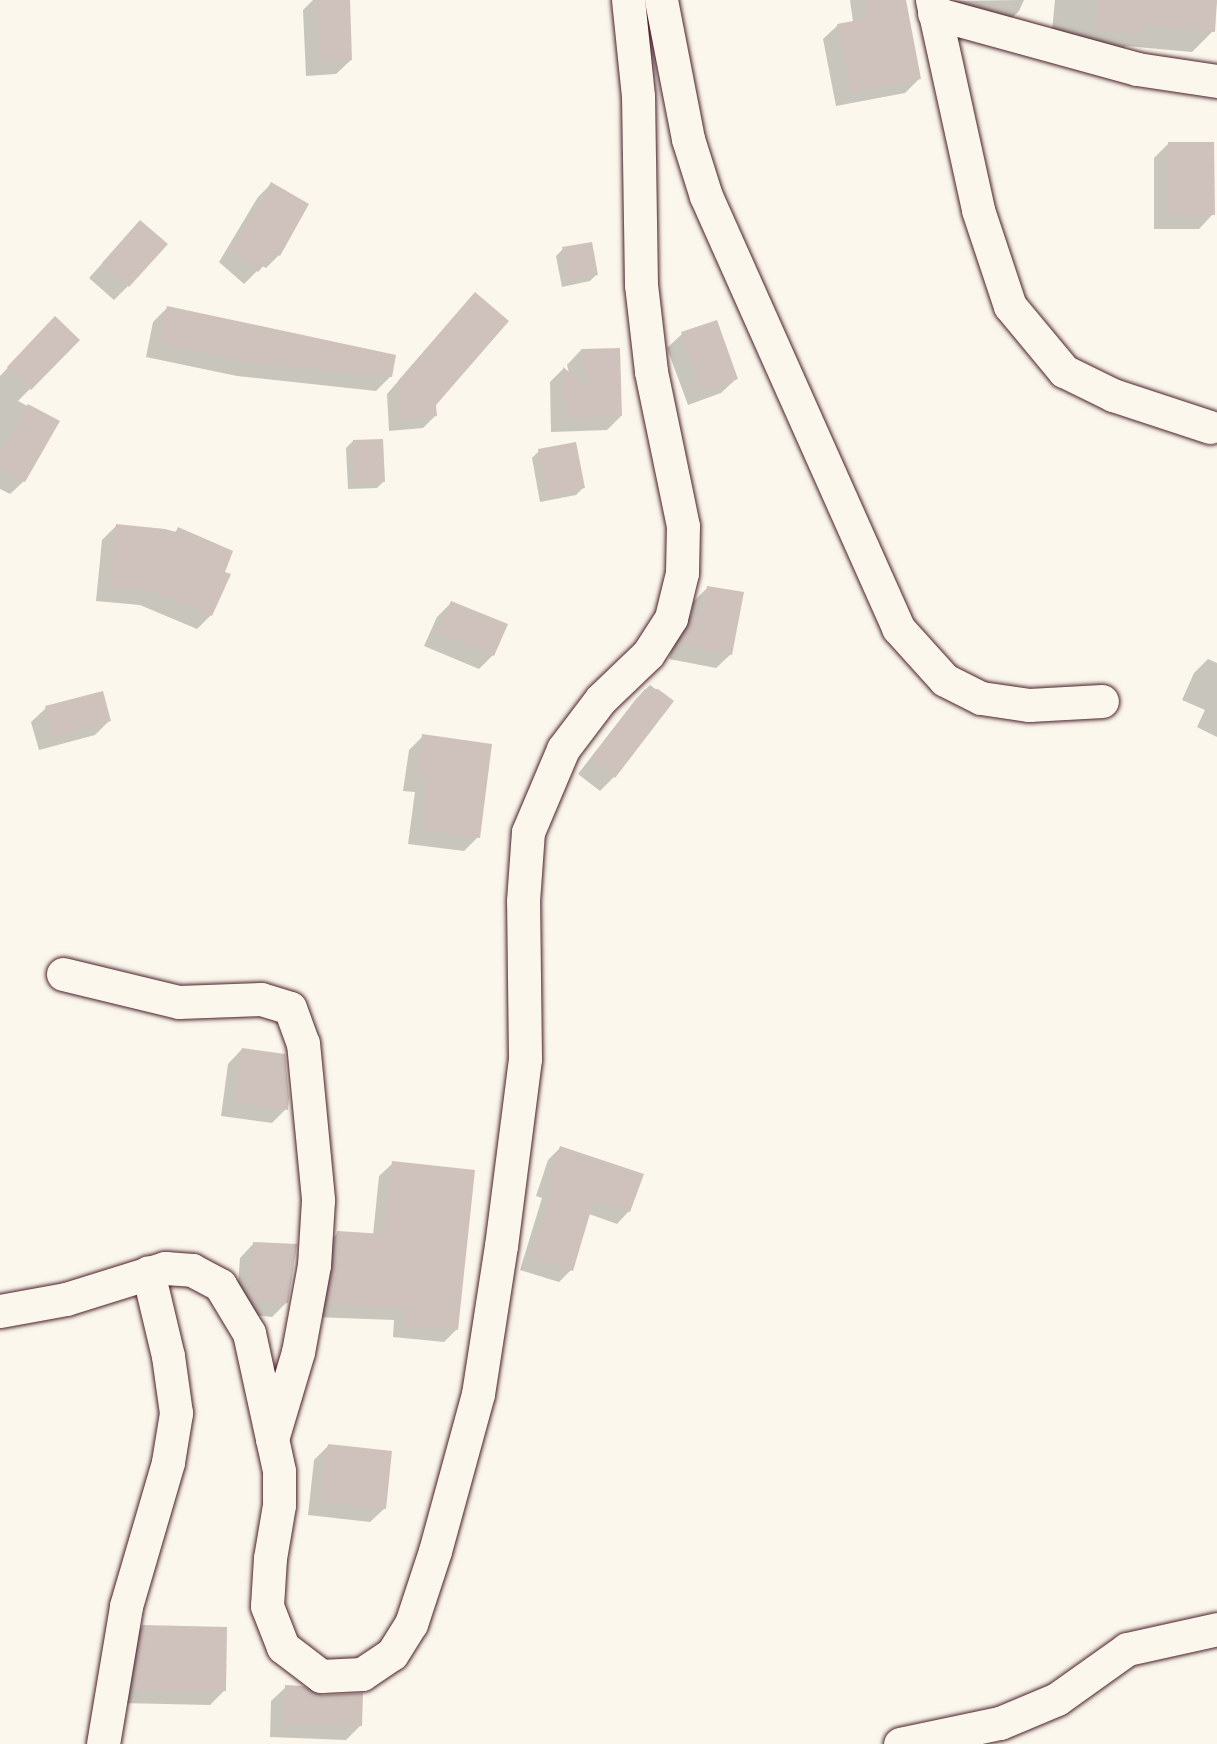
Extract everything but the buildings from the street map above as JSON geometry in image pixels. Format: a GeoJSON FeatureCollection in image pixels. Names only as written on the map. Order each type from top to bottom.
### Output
{"type":"FeatureCollection","features":[{"type":"Feature","properties":{"kind":"street"},"geometry":{"type":"LineString","coordinates":[[0,1311],[66,1299],[165,1268],[192,1270],[220,1285],[249,1333],[279,1471],[279,1505],[270,1558],[267,1606],[283,1647],[321,1676],[362,1674],[392,1654],[411,1624],[435,1551],[477,1394],[501,1246],[525,1059],[523,901],[528,832],[563,749],[601,699],[648,654],[671,618],[682,573],[683,526],[651,371],[641,285],[638,96],[628,0]]}},
{"type":"Feature","properties":{"kind":"street"},"geometry":{"type":"LineString","coordinates":[[661,0],[688,139],[706,196],[898,628],[945,680],[981,698],[1029,705],[1102,701]]}},
{"type":"Feature","properties":{"kind":"street"},"geometry":{"type":"LineString","coordinates":[[1210,426],[1113,395],[1064,371],[1010,306],[978,210],[933,6],[1137,69],[1217,81]]}},
{"type":"Feature","properties":{"kind":"street"},"geometry":{"type":"LineString","coordinates":[[63,974],[179,1002],[261,999],[290,1008],[303,1043],[318,1200],[314,1265],[298,1352],[272,1439]]}},
{"type":"Feature","properties":{"kind":"street"},"geometry":{"type":"LineString","coordinates":[[103,1744],[126,1606],[168,1462],[176,1413],[168,1356],[148,1272]]}},
{"type":"Feature","properties":{"kind":"street"},"geometry":{"type":"LineString","coordinates":[[900,1744],[1000,1722],[1058,1699],[1127,1649],[1217,1629]]}}]}
